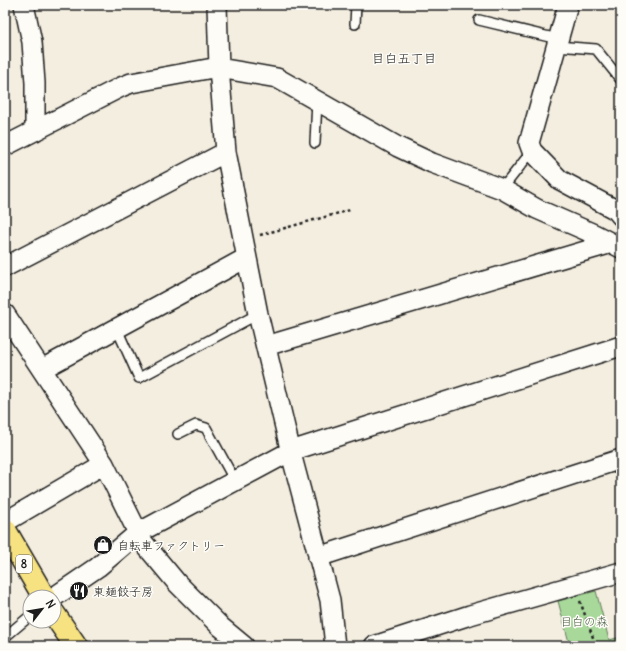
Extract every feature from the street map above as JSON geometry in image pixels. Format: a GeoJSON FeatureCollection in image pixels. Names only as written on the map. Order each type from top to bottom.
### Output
{"type":"FeatureCollection","features":[{"type":"Feature","properties":{"kind":"main road","name":"8"},"geometry":{"type":"LineString","coordinates":[[5,530],[39,589]]}},
{"type":"Feature","properties":{"kind":"main road"},"geometry":{"type":"LineString","coordinates":[[62,626],[76,646]]}},
{"type":"Feature","properties":{"kind":"street"},"geometry":{"type":"LineString","coordinates":[[24,5],[32,42],[35,83],[35,131]]}},
{"type":"Feature","properties":{"kind":"street"},"geometry":{"type":"LineString","coordinates":[[217,5],[219,68],[226,152],[258,314],[291,451],[330,600],[335,646]]}},
{"type":"Feature","properties":{"kind":"street"},"geometry":{"type":"LineString","coordinates":[[568,5],[529,143],[532,151],[560,180],[616,210],[621,216]]}},
{"type":"Feature","properties":{"kind":"street"},"geometry":{"type":"LineString","coordinates":[[5,146],[131,83],[219,68],[277,78],[398,147],[432,163],[502,189],[537,209],[617,245]]}},
{"type":"Feature","properties":{"kind":"street"},"geometry":{"type":"LineString","coordinates":[[5,267],[226,152]]}},
{"type":"Feature","properties":{"kind":"street"},"geometry":{"type":"LineString","coordinates":[[266,346],[617,245]]}},
{"type":"Feature","properties":{"kind":"street"},"geometry":{"type":"LineString","coordinates":[[42,369],[117,329],[245,249]]}},
{"type":"Feature","properties":{"kind":"street"},"geometry":{"type":"LineString","coordinates":[[5,314],[104,464],[142,541],[177,583],[221,627],[244,646]]}},
{"type":"Feature","properties":{"kind":"street"},"geometry":{"type":"LineString","coordinates":[[62,592],[98,567],[138,533],[291,451],[621,346]]}},
{"type":"Feature","properties":{"kind":"street"},"geometry":{"type":"LineString","coordinates":[[318,557],[621,459]]}},
{"type":"Feature","properties":{"kind":"street"},"geometry":{"type":"LineString","coordinates":[[5,522],[104,464]]}},
{"type":"Feature","properties":{"kind":"street"},"geometry":{"type":"LineString","coordinates":[[374,646],[470,614],[576,591],[621,572]]}},
{"type":"Feature","properties":{"kind":"lane"},"geometry":{"type":"LineString","coordinates":[[355,24],[356,5]]}},
{"type":"Feature","properties":{"kind":"lane"},"geometry":{"type":"LineString","coordinates":[[478,20],[557,43],[596,49],[621,80]]}},
{"type":"Feature","properties":{"kind":"lane"},"geometry":{"type":"LineString","coordinates":[[314,143],[318,100]]}},
{"type":"Feature","properties":{"kind":"lane"},"geometry":{"type":"LineString","coordinates":[[502,189],[532,151]]}},
{"type":"Feature","properties":{"kind":"lane"},"geometry":{"type":"LineString","coordinates":[[117,329],[140,378],[258,314]]}},
{"type":"Feature","properties":{"kind":"lane"},"geometry":{"type":"LineString","coordinates":[[178,434],[196,425],[206,428],[235,481]]}},
{"type":"Feature","properties":{"kind":"lane"},"geometry":{"type":"LineString","coordinates":[[5,637],[22,623]]}},
{"type":"Feature","properties":{"kind":"path"},"geometry":{"type":"LineString","coordinates":[[245,249],[350,210]]}},
{"type":"Feature","properties":{"kind":"path"},"geometry":{"type":"LineString","coordinates":[[576,591],[596,646]]}},
{"type":"Feature","properties":{"kind":"green space","name":"目白の森"},"geometry":{"type":"Polygon","coordinates":[[[596,591],[609,640],[621,637],[621,646],[570,646],[558,601],[596,591]]]}},
{"type":"Feature","properties":{"kind":"place","name":"自転車ファクトリー"},"geometry":{"type":"Point","coordinates":[103,545]}},
{"type":"Feature","properties":{"kind":"place","name":"東麺餃子房"},"geometry":{"type":"Point","coordinates":[79,591]}},
{"type":"Feature","properties":{"kind":"district","name":"目白五丁目"},"geometry":{"type":"Point","coordinates":[404,58]}}]}
